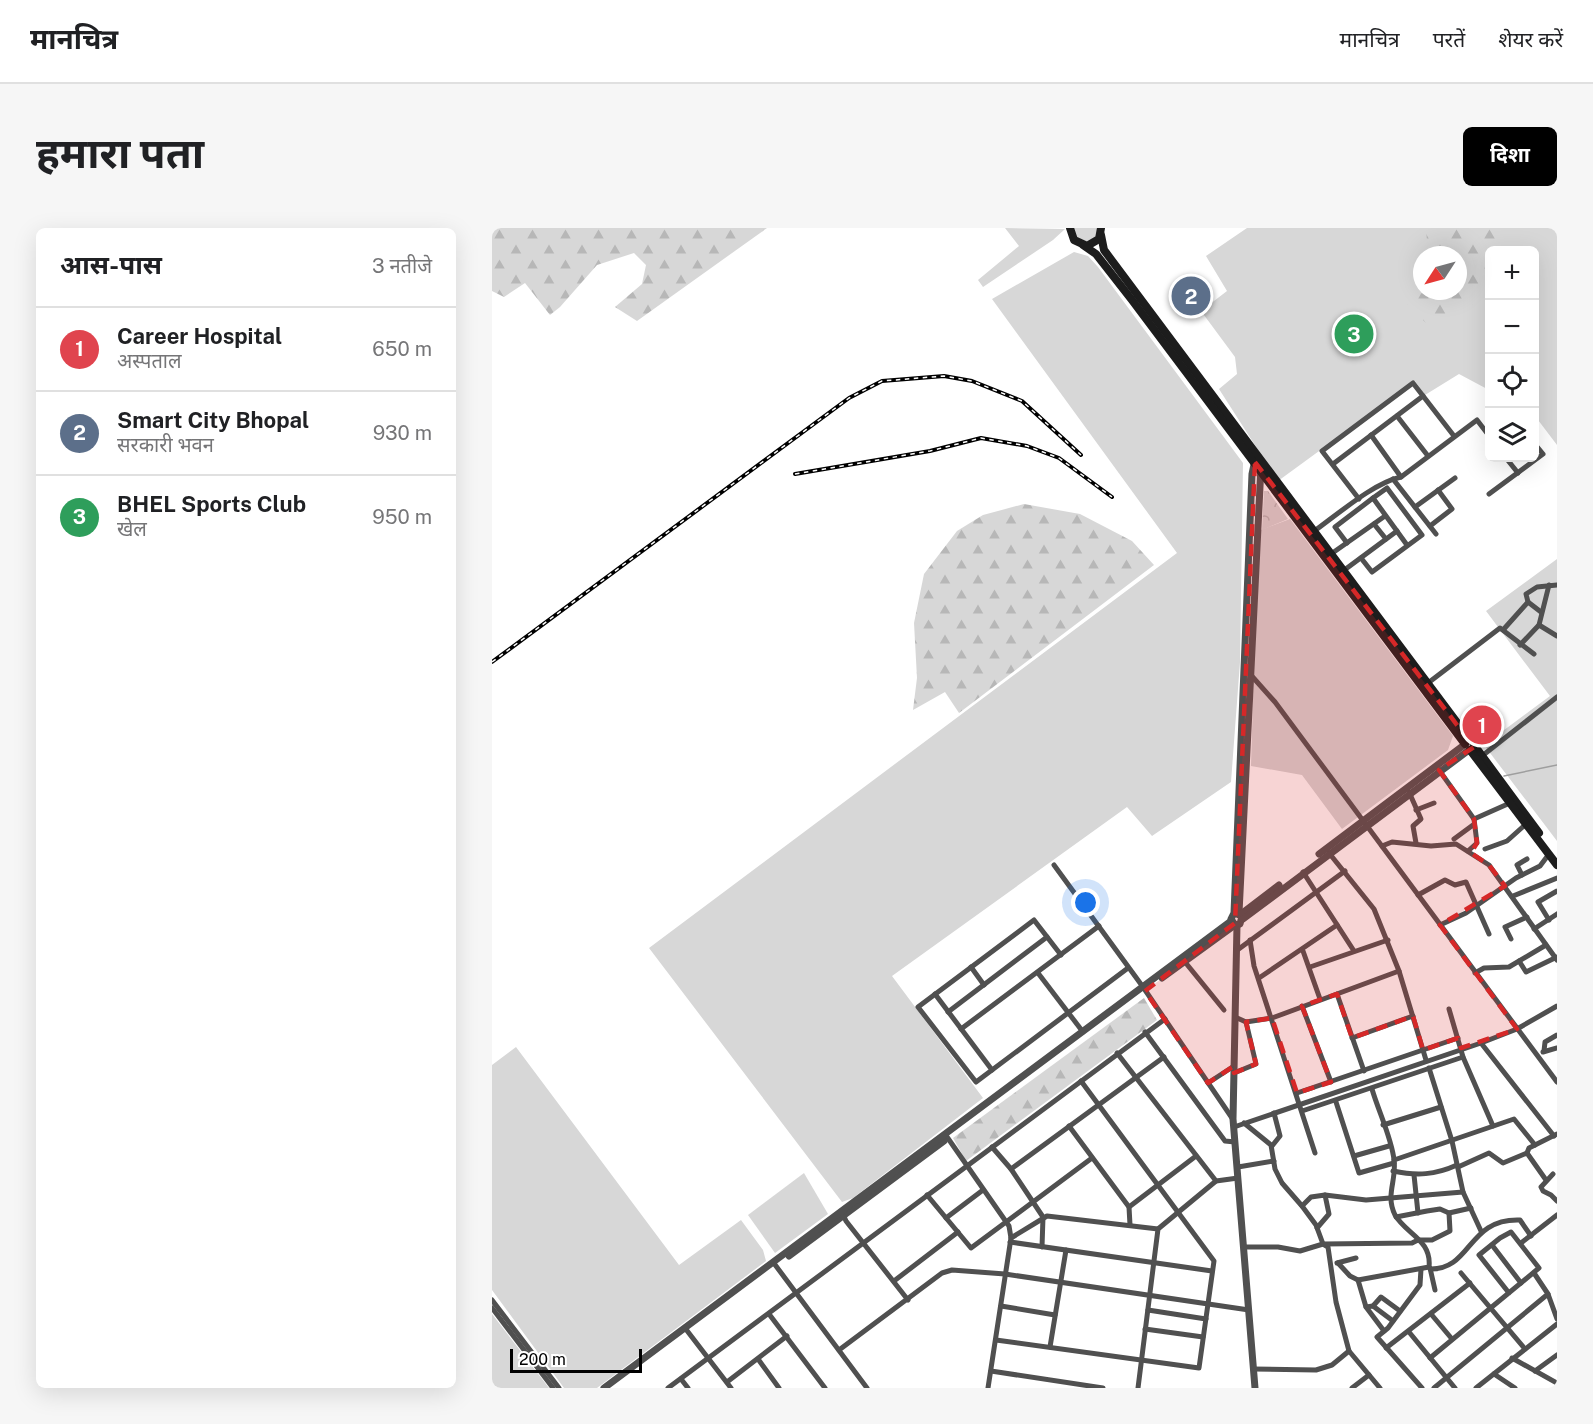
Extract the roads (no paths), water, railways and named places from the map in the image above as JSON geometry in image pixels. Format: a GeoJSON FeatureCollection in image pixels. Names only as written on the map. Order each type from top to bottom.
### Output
{"type":"FeatureCollection","features":[{"type":"Feature","properties":{"kind":"main road"},"geometry":{"type":"LineString","coordinates":[[1070,228],[1074,240],[1096,254],[1259,461]]}},
{"type":"Feature","properties":{"kind":"main road"},"geometry":{"type":"LineString","coordinates":[[1083,246],[1092,245],[1102,230]]}},
{"type":"Feature","properties":{"kind":"main road"},"geometry":{"type":"LineString","coordinates":[[1102,230],[1104,250],[1510,803],[1553,856]]}},
{"type":"Feature","properties":{"kind":"main road"},"geometry":{"type":"LineString","coordinates":[[1311,533],[1331,554],[1360,598],[1428,683],[1469,746],[1482,756],[1553,856],[1557,865]]}},
{"type":"Feature","properties":{"kind":"street"},"geometry":{"type":"LineString","coordinates":[[1359,499],[1323,451],[1413,383],[1454,436]]}},
{"type":"Feature","properties":{"kind":"street"},"geometry":{"type":"LineString","coordinates":[[1333,464],[1423,396]]}},
{"type":"Feature","properties":{"kind":"street"},"geometry":{"type":"LineString","coordinates":[[1397,416],[1428,456]]}},
{"type":"Feature","properties":{"kind":"street"},"geometry":{"type":"LineString","coordinates":[[1311,533],[1359,499],[1393,479],[1401,477],[1476,420],[1485,431]]}},
{"type":"Feature","properties":{"kind":"street"},"geometry":{"type":"LineString","coordinates":[[1371,435],[1401,477]]}},
{"type":"Feature","properties":{"kind":"street"},"geometry":{"type":"LineString","coordinates":[[1255,1388],[1235,1142],[1234,1069],[1252,474],[1259,461]]}},
{"type":"Feature","properties":{"kind":"street"},"geometry":{"type":"LineString","coordinates":[[1237,918],[1251,676],[1259,461]]}},
{"type":"Feature","properties":{"kind":"street"},"geometry":{"type":"LineString","coordinates":[[1509,462],[1518,473]]}},
{"type":"Feature","properties":{"kind":"street"},"geometry":{"type":"LineString","coordinates":[[1489,494],[1532,462]]}},
{"type":"Feature","properties":{"kind":"street"},"geometry":{"type":"LineString","coordinates":[[1415,507],[1455,478]]}},
{"type":"Feature","properties":{"kind":"street"},"geometry":{"type":"LineString","coordinates":[[1393,479],[1436,534]]}},
{"type":"Feature","properties":{"kind":"street"},"geometry":{"type":"LineString","coordinates":[[1347,543],[1335,527],[1387,488],[1422,533],[1372,572],[1361,558]]}},
{"type":"Feature","properties":{"kind":"street"},"geometry":{"type":"LineString","coordinates":[[1430,526],[1452,509],[1438,490]]}},
{"type":"Feature","properties":{"kind":"street"},"geometry":{"type":"LineString","coordinates":[[1372,498],[1407,546]]}},
{"type":"Feature","properties":{"kind":"street"},"geometry":{"type":"LineString","coordinates":[[1331,554],[1385,516]]}},
{"type":"Feature","properties":{"kind":"street"},"geometry":{"type":"LineString","coordinates":[[1374,524],[1386,539]]}},
{"type":"Feature","properties":{"kind":"street"},"geometry":{"type":"LineString","coordinates":[[1343,570],[1397,531]]}},
{"type":"Feature","properties":{"kind":"street"},"geometry":{"type":"LineString","coordinates":[[1520,645],[1539,625],[1550,585]]}},
{"type":"Feature","properties":{"kind":"street"},"geometry":{"type":"LineString","coordinates":[[1541,612],[1528,602],[1526,594],[1537,587],[1557,585]]}},
{"type":"Feature","properties":{"kind":"street"},"geometry":{"type":"LineString","coordinates":[[1503,630],[1528,602]]}},
{"type":"Feature","properties":{"kind":"street"},"geometry":{"type":"LineString","coordinates":[[1539,625],[1557,636]]}},
{"type":"Feature","properties":{"kind":"street"},"geometry":{"type":"LineString","coordinates":[[1428,683],[1500,628],[1534,654]]}},
{"type":"Feature","properties":{"kind":"street"},"geometry":{"type":"LineString","coordinates":[[1245,668],[1275,702],[1557,1082]]}},
{"type":"Feature","properties":{"kind":"street"},"geometry":{"type":"LineString","coordinates":[[1482,756],[1557,697]]}},
{"type":"Feature","properties":{"kind":"street"},"geometry":{"type":"LineString","coordinates":[[611,1388],[1083,1032],[1185,962],[1237,918],[1329,853],[1364,823],[1469,746]]}},
{"type":"Feature","properties":{"kind":"street"},"geometry":{"type":"LineString","coordinates":[[946,1136],[1469,746]]}},
{"type":"Feature","properties":{"kind":"street"},"geometry":{"type":"LineString","coordinates":[[1439,770],[1474,822],[1477,843],[1468,851]]}},
{"type":"Feature","properties":{"kind":"street"},"geometry":{"type":"LineString","coordinates":[[1409,792],[1421,819],[1413,826],[1416,843]]}},
{"type":"Feature","properties":{"kind":"street"},"geometry":{"type":"LineString","coordinates":[[1416,810],[1434,803]]}},
{"type":"Feature","properties":{"kind":"street"},"geometry":{"type":"LineString","coordinates":[[1454,839],[1474,822],[1510,803]]}},
{"type":"Feature","properties":{"kind":"street"},"geometry":{"type":"LineString","coordinates":[[1485,849],[1507,841],[1526,824]]}},
{"type":"Feature","properties":{"kind":"street"},"geometry":{"type":"LineString","coordinates":[[1382,846],[1392,842],[1431,846],[1456,844],[1489,865],[1556,958],[1526,972],[1519,961]]}},
{"type":"Feature","properties":{"kind":"street"},"geometry":{"type":"LineString","coordinates":[[1329,853],[1374,909],[1399,971],[1426,1060]]}},
{"type":"Feature","properties":{"kind":"street"},"geometry":{"type":"LineString","coordinates":[[1440,925],[1457,919],[1553,856]]}},
{"type":"Feature","properties":{"kind":"street"},"geometry":{"type":"LineString","coordinates":[[1522,875],[1517,865],[1527,858]]}},
{"type":"Feature","properties":{"kind":"street"},"geometry":{"type":"LineString","coordinates":[[1053,865],[1144,989],[1234,1123]]}},
{"type":"Feature","properties":{"kind":"street"},"geometry":{"type":"LineString","coordinates":[[1236,951],[1345,871]]}},
{"type":"Feature","properties":{"kind":"street"},"geometry":{"type":"LineString","coordinates":[[1303,872],[1354,951]]}},
{"type":"Feature","properties":{"kind":"street"},"geometry":{"type":"LineString","coordinates":[[1513,896],[1557,878]]}},
{"type":"Feature","properties":{"kind":"street"},"geometry":{"type":"LineString","coordinates":[[1418,895],[1445,880],[1455,885],[1466,882],[1489,934]]}},
{"type":"Feature","properties":{"kind":"street"},"geometry":{"type":"LineString","coordinates":[[1549,920],[1538,902],[1557,891]]}},
{"type":"Feature","properties":{"kind":"street"},"geometry":{"type":"LineString","coordinates":[[1534,929],[1557,914]]}},
{"type":"Feature","properties":{"kind":"street"},"geometry":{"type":"LineString","coordinates":[[1510,939],[1505,927],[1527,917]]}},
{"type":"Feature","properties":{"kind":"street"},"geometry":{"type":"LineString","coordinates":[[1061,955],[1034,920],[918,1007],[976,1082],[1128,968]]}},
{"type":"Feature","properties":{"kind":"street"},"geometry":{"type":"LineString","coordinates":[[1258,978],[1303,951],[1337,925]]}},
{"type":"Feature","properties":{"kind":"street"},"geometry":{"type":"LineString","coordinates":[[961,1029],[1099,926]]}},
{"type":"Feature","properties":{"kind":"street"},"geometry":{"type":"LineString","coordinates":[[948,1012],[1047,937]]}},
{"type":"Feature","properties":{"kind":"street"},"geometry":{"type":"LineString","coordinates":[[1250,940],[1258,978],[1315,1153]]}},
{"type":"Feature","properties":{"kind":"street"},"geometry":{"type":"LineString","coordinates":[[1310,967],[1388,940]]}},
{"type":"Feature","properties":{"kind":"street"},"geometry":{"type":"LineString","coordinates":[[1475,973],[1484,968],[1503,969],[1546,945]]}},
{"type":"Feature","properties":{"kind":"street"},"geometry":{"type":"LineString","coordinates":[[1303,951],[1320,999]]}},
{"type":"Feature","properties":{"kind":"street"},"geometry":{"type":"LineString","coordinates":[[1536,952],[1544,962]]}},
{"type":"Feature","properties":{"kind":"street"},"geometry":{"type":"LineString","coordinates":[[1185,962],[1224,1011]]}},
{"type":"Feature","properties":{"kind":"street"},"geometry":{"type":"LineString","coordinates":[[971,967],[984,985]]}},
{"type":"Feature","properties":{"kind":"street"},"geometry":{"type":"LineString","coordinates":[[1235,1017],[1246,1022],[1272,1018],[1399,971]]}},
{"type":"Feature","properties":{"kind":"street"},"geometry":{"type":"LineString","coordinates":[[1038,973],[1083,1032]]}},
{"type":"Feature","properties":{"kind":"street"},"geometry":{"type":"LineString","coordinates":[[934,994],[992,1070]]}},
{"type":"Feature","properties":{"kind":"street"},"geometry":{"type":"LineString","coordinates":[[1337,994],[1364,1071]]}},
{"type":"Feature","properties":{"kind":"street"},"geometry":{"type":"LineString","coordinates":[[1302,1006],[1331,1082]]}},
{"type":"Feature","properties":{"kind":"street"},"geometry":{"type":"LineString","coordinates":[[1234,1123],[1244,1123],[1517,1029],[1557,1006]]}},
{"type":"Feature","properties":{"kind":"street"},"geometry":{"type":"LineString","coordinates":[[1449,1009],[1463,1057],[1493,1126]]}},
{"type":"Feature","properties":{"kind":"street"},"geometry":{"type":"LineString","coordinates":[[1352,1038],[1413,1016]]}},
{"type":"Feature","properties":{"kind":"street"},"geometry":{"type":"LineString","coordinates":[[668,1388],[1165,1019]]}},
{"type":"Feature","properties":{"kind":"street"},"geometry":{"type":"LineString","coordinates":[[1209,1083],[1234,1069],[1256,1064],[1246,1022]]}},
{"type":"Feature","properties":{"kind":"street"},"geometry":{"type":"LineString","coordinates":[[1145,1032],[1226,1141],[1235,1142]]}},
{"type":"Feature","properties":{"kind":"street"},"geometry":{"type":"LineString","coordinates":[[1544,1051],[1545,1042],[1557,1035]]}},
{"type":"Feature","properties":{"kind":"street"},"geometry":{"type":"LineString","coordinates":[[1296,1093],[1458,1038]]}},
{"type":"Feature","properties":{"kind":"street"},"geometry":{"type":"LineString","coordinates":[[1394,1171],[1414,1175],[1436,1173],[1490,1153],[1503,1163],[1527,1153],[1528,1148],[1555,1135],[1481,1042]]}},
{"type":"Feature","properties":{"kind":"street"},"geometry":{"type":"LineString","coordinates":[[1536,1054],[1557,1048]]}},
{"type":"Feature","properties":{"kind":"street"},"geometry":{"type":"LineString","coordinates":[[1117,1053],[1216,1181]]}},
{"type":"Feature","properties":{"kind":"street"},"geometry":{"type":"LineString","coordinates":[[1011,1169],[1164,1057]]}},
{"type":"Feature","properties":{"kind":"street"},"geometry":{"type":"LineString","coordinates":[[1302,1111],[1463,1057]]}},
{"type":"Feature","properties":{"kind":"street"},"geometry":{"type":"LineString","coordinates":[[1429,1068],[1452,1141],[1462,1189],[1481,1231]]}},
{"type":"Feature","properties":{"kind":"street"},"geometry":{"type":"LineString","coordinates":[[996,1340],[1199,1368],[1214,1261],[1081,1080]]}},
{"type":"Feature","properties":{"kind":"street"},"geometry":{"type":"LineString","coordinates":[[1372,1089],[1394,1162],[1389,1199],[1396,1217],[1422,1242],[1429,1258],[1429,1268],[1435,1290]]}},
{"type":"Feature","properties":{"kind":"street"},"geometry":{"type":"LineString","coordinates":[[1335,1101],[1359,1173],[1514,1119],[1535,1145]]}},
{"type":"Feature","properties":{"kind":"street"},"geometry":{"type":"LineString","coordinates":[[1383,1125],[1441,1107]]}},
{"type":"Feature","properties":{"kind":"street"},"geometry":{"type":"LineString","coordinates":[[1272,1146],[1280,1136],[1274,1113]]}},
{"type":"Feature","properties":{"kind":"street"},"geometry":{"type":"LineString","coordinates":[[1244,1123],[1272,1146],[1274,1161],[1282,1183],[1302,1206],[1317,1228],[1323,1244],[1328,1247],[1335,1263],[1336,1302],[1349,1351],[1380,1388]]}},
{"type":"Feature","properties":{"kind":"street"},"geometry":{"type":"LineString","coordinates":[[1069,1126],[1129,1207],[1130,1225]]}},
{"type":"Feature","properties":{"kind":"street"},"geometry":{"type":"LineString","coordinates":[[946,1136],[965,1167],[1007,1222],[1010,1240],[988,1388]]}},
{"type":"Feature","properties":{"kind":"street"},"geometry":{"type":"LineString","coordinates":[[1354,1156],[1389,1146]]}},
{"type":"Feature","properties":{"kind":"street"},"geometry":{"type":"LineString","coordinates":[[992,1147],[1011,1169],[1043,1216],[1042,1247]]}},
{"type":"Feature","properties":{"kind":"street"},"geometry":{"type":"LineString","coordinates":[[1527,1153],[1546,1180]]}},
{"type":"Feature","properties":{"kind":"street"},"geometry":{"type":"LineString","coordinates":[[1129,1207],[1196,1156]]}},
{"type":"Feature","properties":{"kind":"street"},"geometry":{"type":"LineString","coordinates":[[927,1195],[971,1248],[1031,1201],[1092,1158]]}},
{"type":"Feature","properties":{"kind":"street"},"geometry":{"type":"LineString","coordinates":[[1238,1167],[1274,1161]]}},
{"type":"Feature","properties":{"kind":"street"},"geometry":{"type":"LineString","coordinates":[[1553,1174],[1541,1187],[1557,1201]]}},
{"type":"Feature","properties":{"kind":"street"},"geometry":{"type":"LineString","coordinates":[[1414,1175],[1418,1213]]}},
{"type":"Feature","properties":{"kind":"street"},"geometry":{"type":"LineString","coordinates":[[1138,1388],[1158,1229],[1216,1181],[1238,1178]]}},
{"type":"Feature","properties":{"kind":"street"},"geometry":{"type":"LineString","coordinates":[[1302,1206],[1311,1197],[1325,1195],[1366,1200],[1389,1199],[1462,1189]]}},
{"type":"Feature","properties":{"kind":"street"},"geometry":{"type":"LineString","coordinates":[[946,1218],[983,1190]]}},
{"type":"Feature","properties":{"kind":"street"},"geometry":{"type":"LineString","coordinates":[[1317,1228],[1329,1214],[1325,1195]]}},
{"type":"Feature","properties":{"kind":"street"},"geometry":{"type":"LineString","coordinates":[[1396,1217],[1440,1209],[1449,1213],[1471,1208]]}},
{"type":"Feature","properties":{"kind":"street"},"geometry":{"type":"LineString","coordinates":[[1244,1247],[1278,1247],[1300,1251],[1323,1244],[1422,1242],[1446,1235],[1450,1231],[1449,1213]]}},
{"type":"Feature","properties":{"kind":"street"},"geometry":{"type":"LineString","coordinates":[[841,1216],[864,1241],[908,1300]]}},
{"type":"Feature","properties":{"kind":"street"},"geometry":{"type":"LineString","coordinates":[[1010,1240],[1043,1216],[1158,1229]]}},
{"type":"Feature","properties":{"kind":"street"},"geometry":{"type":"LineString","coordinates":[[1521,1243],[1554,1216]]}},
{"type":"Feature","properties":{"kind":"street"},"geometry":{"type":"LineString","coordinates":[[1335,1263],[1358,1280],[1421,1269],[1441,1269],[1468,1250],[1481,1231],[1507,1219],[1520,1220],[1531,1236]]}},
{"type":"Feature","properties":{"kind":"street"},"geometry":{"type":"LineString","coordinates":[[1490,1226],[1500,1238]]}},
{"type":"Feature","properties":{"kind":"street"},"geometry":{"type":"LineString","coordinates":[[894,1281],[958,1232]]}},
{"type":"Feature","properties":{"kind":"street"},"geometry":{"type":"LineString","coordinates":[[1430,1358],[1452,1339],[1509,1293],[1539,1268],[1539,1264],[1512,1233],[1500,1238],[1479,1255],[1509,1293]]}},
{"type":"Feature","properties":{"kind":"street"},"geometry":{"type":"LineString","coordinates":[[1010,1240],[1042,1247],[1212,1270]]}},
{"type":"Feature","properties":{"kind":"street"},"geometry":{"type":"LineString","coordinates":[[1492,1245],[1521,1283]]}},
{"type":"Feature","properties":{"kind":"street"},"geometry":{"type":"LineString","coordinates":[[1050,1347],[1066,1250]]}},
{"type":"Feature","properties":{"kind":"street"},"geometry":{"type":"LineString","coordinates":[[1335,1263],[1356,1258]]}},
{"type":"Feature","properties":{"kind":"street"},"geometry":{"type":"LineString","coordinates":[[774,1264],[840,1350],[864,1387]]}},
{"type":"Feature","properties":{"kind":"street"},"geometry":{"type":"LineString","coordinates":[[1421,1269],[1420,1285],[1384,1332],[1377,1337],[1422,1388]]}},
{"type":"Feature","properties":{"kind":"street"},"geometry":{"type":"LineString","coordinates":[[840,1350],[942,1274],[952,1270],[1005,1274],[1248,1310]]}},
{"type":"Feature","properties":{"kind":"street"},"geometry":{"type":"LineString","coordinates":[[1461,1273],[1525,1349]]}},
{"type":"Feature","properties":{"kind":"street"},"geometry":{"type":"LineString","coordinates":[[1533,1273],[1548,1294],[1557,1319]]}},
{"type":"Feature","properties":{"kind":"street"},"geometry":{"type":"LineString","coordinates":[[1358,1280],[1369,1307],[1384,1332]]}},
{"type":"Feature","properties":{"kind":"street"},"geometry":{"type":"LineString","coordinates":[[1386,1348],[1470,1283]]}},
{"type":"Feature","properties":{"kind":"street"},"geometry":{"type":"LineString","coordinates":[[1434,1388],[1548,1294]]}},
{"type":"Feature","properties":{"kind":"street"},"geometry":{"type":"LineString","coordinates":[[1369,1307],[1381,1297],[1400,1311]]}},
{"type":"Feature","properties":{"kind":"street"},"geometry":{"type":"LineString","coordinates":[[492,1300],[559,1388]]}},
{"type":"Feature","properties":{"kind":"street"},"geometry":{"type":"LineString","coordinates":[[1001,1306],[1055,1315]]}},
{"type":"Feature","properties":{"kind":"street"},"geometry":{"type":"LineString","coordinates":[[1369,1307],[1393,1321]]}},
{"type":"Feature","properties":{"kind":"street"},"geometry":{"type":"LineString","coordinates":[[492,1308],[553,1388]]}},
{"type":"Feature","properties":{"kind":"street"},"geometry":{"type":"LineString","coordinates":[[1148,1310],[1206,1319]]}},
{"type":"Feature","properties":{"kind":"street"},"geometry":{"type":"LineString","coordinates":[[769,1314],[825,1388]]}},
{"type":"Feature","properties":{"kind":"street"},"geometry":{"type":"LineString","coordinates":[[1431,1314],[1452,1339]]}},
{"type":"Feature","properties":{"kind":"street"},"geometry":{"type":"LineString","coordinates":[[1476,1388],[1557,1324]]}},
{"type":"Feature","properties":{"kind":"street"},"geometry":{"type":"LineString","coordinates":[[1145,1329],[1203,1337]]}},
{"type":"Feature","properties":{"kind":"street"},"geometry":{"type":"LineString","coordinates":[[686,1330],[731,1388]]}},
{"type":"Feature","properties":{"kind":"street"},"geometry":{"type":"LineString","coordinates":[[604,1388],[686,1330]]}},
{"type":"Feature","properties":{"kind":"street"},"geometry":{"type":"LineString","coordinates":[[1409,1332],[1455,1388]]}},
{"type":"Feature","properties":{"kind":"street"},"geometry":{"type":"LineString","coordinates":[[727,1382],[787,1336]]}},
{"type":"Feature","properties":{"kind":"street"},"geometry":{"type":"LineString","coordinates":[[1253,1369],[1316,1370],[1332,1365],[1349,1351]]}},
{"type":"Feature","properties":{"kind":"street"},"geometry":{"type":"LineString","coordinates":[[1535,1371],[1557,1355]]}},
{"type":"Feature","properties":{"kind":"street"},"geometry":{"type":"LineString","coordinates":[[1512,1358],[1557,1383]]}},
{"type":"Feature","properties":{"kind":"street"},"geometry":{"type":"LineString","coordinates":[[758,1359],[779,1388]]}},
{"type":"Feature","properties":{"kind":"street"},"geometry":{"type":"LineString","coordinates":[[991,1371],[1103,1388]]}},
{"type":"Feature","properties":{"kind":"street"},"geometry":{"type":"LineString","coordinates":[[1494,1374],[1515,1388]]}},
{"type":"Feature","properties":{"kind":"street"},"geometry":{"type":"LineString","coordinates":[[1352,1388],[1369,1375]]}},
{"type":"Feature","properties":{"kind":"street"},"geometry":{"type":"LineString","coordinates":[[681,1379],[688,1388]]}},
{"type":"Feature","properties":{"kind":"waterway"},"geometry":{"type":"LineString","coordinates":[[1504,776],[1557,765]]}},
{"type":"Feature","properties":{"kind":"railway"},"geometry":{"type":"LineString","coordinates":[[492,662],[849,398],[882,381],[944,376],[972,381],[1022,401],[1081,455]]}},
{"type":"Feature","properties":{"kind":"railway"},"geometry":{"type":"LineString","coordinates":[[795,474],[930,451],[981,438],[1027,446],[1059,458],[1112,497]]}},
{"type":"Feature","properties":{"kind":"place","name":"Smart City Bhopal"},"geometry":{"type":"Point","coordinates":[1191,296]}},
{"type":"Feature","properties":{"kind":"place","name":"BHEL Sports Club"},"geometry":{"type":"Point","coordinates":[1354,334]}},
{"type":"Feature","properties":{"kind":"place","name":"Career Hospital"},"geometry":{"type":"Point","coordinates":[1482,725]}}]}
